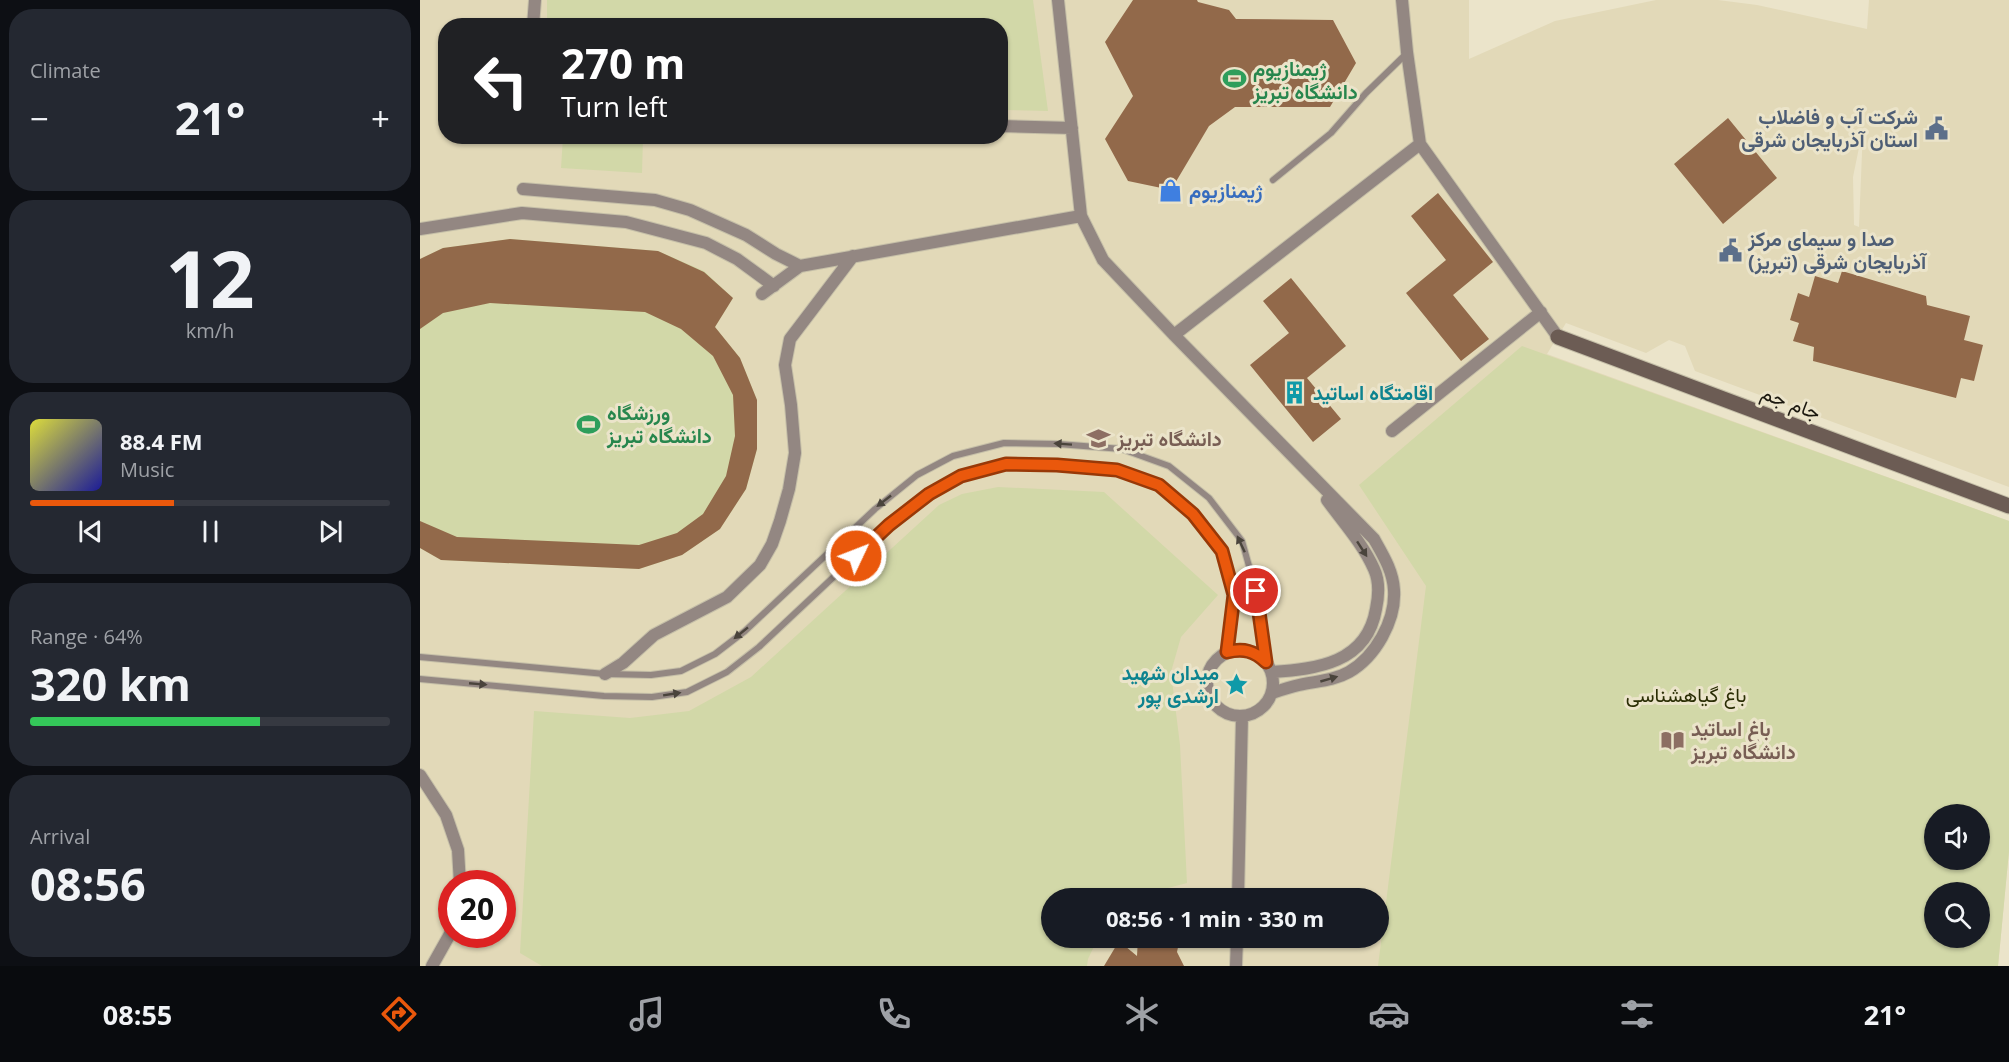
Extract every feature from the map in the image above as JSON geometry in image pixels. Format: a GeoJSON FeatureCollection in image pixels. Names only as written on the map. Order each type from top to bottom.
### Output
{"type":"FeatureCollection","features":[{"type":"Feature","properties":{"kind":"street"},"geometry":{"type":"LineString","coordinates":[[534,18],[535,0]]}},
{"type":"Feature","properties":{"kind":"street"},"geometry":{"type":"LineString","coordinates":[[1058,0],[1081,216],[1103,260],[1174,336],[1374,539],[1389,564],[1394,591],[1389,625],[1373,653],[1349,672],[1328,680],[1300,684],[1272,693]]}},
{"type":"Feature","properties":{"kind":"street"},"geometry":{"type":"LineString","coordinates":[[1402,0],[1420,144],[1558,337]]}},
{"type":"Feature","properties":{"kind":"street"},"geometry":{"type":"LineString","coordinates":[[1008,126],[1072,128]]}},
{"type":"Feature","properties":{"kind":"street"},"geometry":{"type":"LineString","coordinates":[[1174,336],[1420,144]]}},
{"type":"Feature","properties":{"kind":"street"},"geometry":{"type":"LineString","coordinates":[[522,189],[656,200],[690,210],[746,235],[800,266]]}},
{"type":"Feature","properties":{"kind":"street"},"geometry":{"type":"LineString","coordinates":[[420,229],[522,213],[626,222],[706,243],[737,259],[774,286]]}},
{"type":"Feature","properties":{"kind":"street"},"geometry":{"type":"LineString","coordinates":[[762,294],[800,266],[1081,216]]}},
{"type":"Feature","properties":{"kind":"street"},"geometry":{"type":"LineString","coordinates":[[605,674],[623,663],[654,635],[727,597],[760,565],[772,544],[780,521],[789,489],[795,453],[785,364],[790,339],[853,256]]}},
{"type":"Feature","properties":{"kind":"street"},"geometry":{"type":"LineString","coordinates":[[1392,431],[1540,312]]}},
{"type":"Feature","properties":{"kind":"street","name":"جام جم"},"geometry":{"type":"LineString","coordinates":[[1558,337],[2009,506]]}},
{"type":"Feature","properties":{"kind":"street"},"geometry":{"type":"LineString","coordinates":[[1269,667],[1324,666],[1341,659],[1362,643],[1374,620],[1379,591],[1375,570],[1362,547],[1303,467]]}},
{"type":"Feature","properties":{"kind":"street"},"geometry":{"type":"LineString","coordinates":[[1248,650],[1258,654],[1269,667],[1274,683],[1272,693],[1268,702],[1252,714],[1232,715],[1222,711],[1209,695],[1208,675],[1212,665],[1227,652],[1248,650]]}},
{"type":"Feature","properties":{"kind":"street"},"geometry":{"type":"LineString","coordinates":[[1238,888],[1242,716]]}},
{"type":"Feature","properties":{"kind":"street"},"geometry":{"type":"LineString","coordinates":[[420,774],[446,815],[458,850],[459,870]]}},
{"type":"Feature","properties":{"kind":"street"},"geometry":{"type":"LineString","coordinates":[[432,966],[441,948]]}},
{"type":"Feature","properties":{"kind":"street"},"geometry":{"type":"LineString","coordinates":[[1236,966],[1237,948]]}},
{"type":"Feature","properties":{"kind":"lane"},"geometry":{"type":"LineString","coordinates":[[1273,180],[1331,134],[1366,93],[1407,52]]}},
{"type":"Feature","properties":{"kind":"lane"},"geometry":{"type":"LineString","coordinates":[[420,657],[605,674],[651,675],[681,671],[715,654],[745,631],[875,509],[917,476],[953,456],[1004,443],[1122,449],[1169,466],[1209,498],[1242,541],[1256,591],[1269,667]]}},
{"type":"Feature","properties":{"kind":"lane"},"geometry":{"type":"LineString","coordinates":[[420,679],[604,696],[652,697],[687,692],[727,672],[759,647],[889,525],[929,494],[961,476],[1006,464],[1117,470],[1159,485],[1193,514],[1222,551],[1234,595],[1227,652]]}},
{"type":"Feature","properties":{"kind":"shaded area","name":"دانشگاه تبریز"},"geometry":{"type":"Polygon","coordinates":[[[420,0],[1469,0],[1469,59],[1555,21],[1656,0],[1718,0],[1757,5],[1867,29],[1869,0],[2009,0],[2009,487],[1695,371],[1685,346],[1669,340],[1646,353],[1566,323],[1547,354],[2009,521],[2009,851],[1998,966],[420,966],[420,0]],[[1863,128],[1853,177],[1854,225],[1859,227],[1863,128]]]}},
{"type":"Feature","properties":{"kind":"green space"},"geometry":{"type":"Polygon","coordinates":[[[547,0],[1033,0],[1048,111],[1008,110],[1008,18],[547,18],[547,0]]]}},
{"type":"Feature","properties":{"kind":"green space"},"geometry":{"type":"Polygon","coordinates":[[[563,144],[643,144],[642,173],[561,168],[563,144]]]}},
{"type":"Feature","properties":{"kind":"green space","name":"ورزشگاه دانشگاه تبریز"},"geometry":{"type":"Polygon","coordinates":[[[510,239],[658,251],[704,271],[733,298],[715,327],[740,358],[757,400],[757,449],[746,489],[720,529],[682,555],[639,569],[441,560],[420,548],[420,259],[443,248],[510,239]]]}},
{"type":"Feature","properties":{"kind":"green space","name":"باغ گیاهشناسی"},"geometry":{"type":"Polygon","coordinates":[[[1522,346],[2009,521],[2009,851],[1998,966],[1378,966],[1380,948],[1389,948],[1388,888],[1426,586],[1359,485],[1522,346]]]}},
{"type":"Feature","properties":{"kind":"green space"},"geometry":{"type":"Polygon","coordinates":[[[998,487],[1104,492],[1218,595],[1181,637],[1171,672],[1180,745],[1187,883],[1168,888],[1041,888],[1041,948],[1093,948],[1087,966],[542,966],[520,953],[534,711],[630,718],[689,711],[751,677],[939,505],[962,494],[998,487]]]}},
{"type":"Feature","properties":{"kind":"building","name":"ژیمنازیوم دانشگاه تبریز"},"geometry":{"type":"Polygon","coordinates":[[[1133,0],[1197,0],[1229,10],[1236,19],[1333,20],[1356,63],[1330,107],[1235,107],[1209,126],[1171,190],[1128,181],[1105,139],[1133,96],[1105,42],[1133,0]]]}},
{"type":"Feature","properties":{"kind":"building"},"geometry":{"type":"Polygon","coordinates":[[[1728,118],[1777,178],[1723,224],[1674,164],[1728,118]]]}},
{"type":"Feature","properties":{"kind":"building"},"geometry":{"type":"Polygon","coordinates":[[[1438,193],[1493,262],[1453,295],[1489,339],[1461,361],[1406,293],[1446,260],[1411,216],[1438,193]]]}},
{"type":"Feature","properties":{"kind":"building"},"geometry":{"type":"Polygon","coordinates":[[[510,239],[658,251],[704,272],[733,298],[715,327],[740,358],[757,400],[757,449],[746,489],[720,529],[682,555],[639,569],[441,560],[420,548],[420,521],[457,537],[639,545],[677,533],[703,514],[726,476],[735,436],[733,395],[713,356],[681,329],[645,312],[490,303],[443,313],[420,329],[420,259],[443,248],[510,239]]]}},
{"type":"Feature","properties":{"kind":"building"},"geometry":{"type":"Polygon","coordinates":[[[1842,271],[1926,296],[1927,305],[1970,316],[1964,340],[1983,345],[1974,381],[1961,378],[1956,398],[1813,361],[1814,347],[1793,341],[1799,323],[1790,320],[1798,293],[1809,297],[1815,276],[1838,283],[1842,271]]]}},
{"type":"Feature","properties":{"kind":"building"},"geometry":{"type":"Polygon","coordinates":[[[1291,278],[1346,346],[1307,378],[1341,419],[1313,442],[1250,365],[1289,333],[1263,301],[1291,278]]]}},
{"type":"Feature","properties":{"kind":"building"},"geometry":{"type":"Polygon","coordinates":[[[1115,948],[1127,948],[1137,956],[1137,948],[1178,948],[1177,952],[1184,966],[1104,966],[1115,948]]]}},
{"type":"Feature","properties":{"kind":"place","name":"ژیمنازیوم دانشگاه تبریز"},"geometry":{"type":"Point","coordinates":[1235,79]}},
{"type":"Feature","properties":{"kind":"place","name":"شرکت آب و فاضلاب استان آذربایجان شرقی"},"geometry":{"type":"Point","coordinates":[1936,128]}},
{"type":"Feature","properties":{"kind":"place","name":"ژیمنازیوم"},"geometry":{"type":"Point","coordinates":[1171,190]}},
{"type":"Feature","properties":{"kind":"place","name":"صدا و سیمای مرکز آذربایجان شرقی (تبریز)"},"geometry":{"type":"Point","coordinates":[1730,250]}},
{"type":"Feature","properties":{"kind":"place","name":"اقامتگاه اساتید"},"geometry":{"type":"Point","coordinates":[1295,392]}},
{"type":"Feature","properties":{"kind":"place","name":"ورزشگاه دانشگاه تبریز"},"geometry":{"type":"Point","coordinates":[589,424]}},
{"type":"Feature","properties":{"kind":"place","name":"دانشگاه تبریز"},"geometry":{"type":"Point","coordinates":[1099,438]}},
{"type":"Feature","properties":{"kind":"place","name":"میدان شهید ارشدی پور"},"geometry":{"type":"Point","coordinates":[1237,684]}},
{"type":"Feature","properties":{"kind":"place","name":"باغ اساتید دانشگاه تبریز"},"geometry":{"type":"Point","coordinates":[1673,740]}},
{"type":"Feature","properties":{"kind":"route"},"geometry":{"type":"LineString","coordinates":[[856,556],[889,525],[929,494],[961,476],[1006,464],[1117,470],[1159,485],[1193,514],[1222,551],[1234,595],[1227,652],[1248,650],[1258,654],[1266,662],[1256,591]]}}]}
